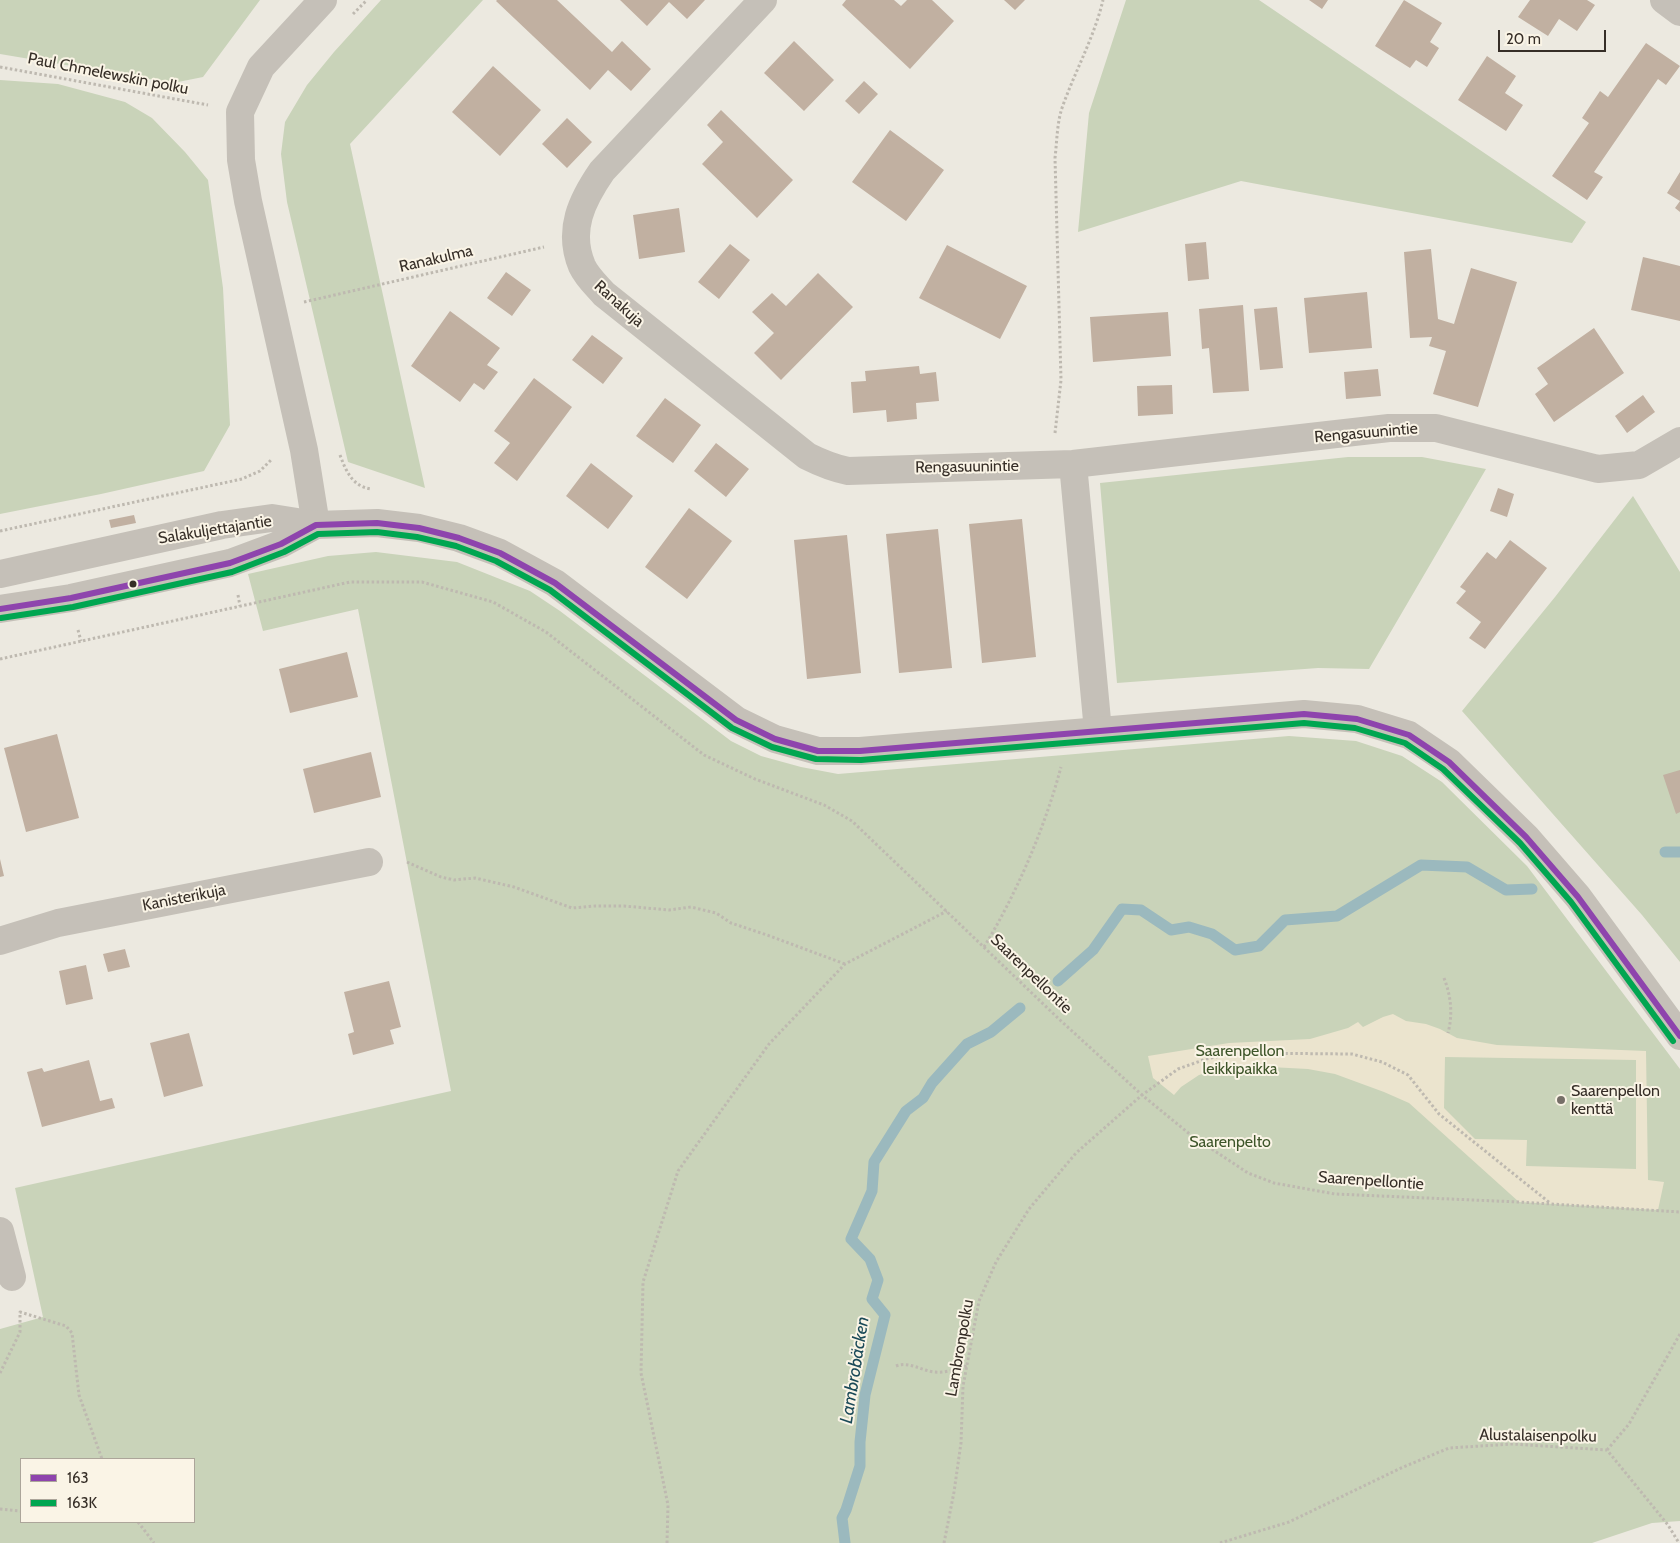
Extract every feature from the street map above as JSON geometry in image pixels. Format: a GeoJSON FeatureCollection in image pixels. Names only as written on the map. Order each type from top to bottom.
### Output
{"type":"FeatureCollection","features":[{"type":"Feature","properties":{"kind":"street"},"geometry":{"type":"LineString","coordinates":[[323,0],[261,67],[240,112],[241,160],[247,193],[304,450],[316,525],[377,523],[419,528],[459,538],[500,553],[555,583],[736,720],[775,739],[818,751],[860,751],[1304,714],[1357,719],[1409,735],[1449,762],[1526,837],[1578,896],[1680,1036]]}},
{"type":"Feature","properties":{"kind":"street","name":"Ranakuja"},"geometry":{"type":"LineString","coordinates":[[764,0],[602,171],[589,190],[580,208],[576,224],[577,242],[583,268],[604,294],[807,456],[830,467],[848,471],[892,469]]}},
{"type":"Feature","properties":{"kind":"street"},"geometry":{"type":"LineString","coordinates":[[1664,0],[1680,12]]}},
{"type":"Feature","properties":{"kind":"street","name":"Rengasuunintie"},"geometry":{"type":"LineString","coordinates":[[892,469],[1062,465],[1390,428],[1436,428],[1598,468],[1639,465],[1680,441]]}},
{"type":"Feature","properties":{"kind":"street"},"geometry":{"type":"LineString","coordinates":[[1062,465],[1098,731]]}},
{"type":"Feature","properties":{"kind":"street","name":"Salakuljettajantie"},"geometry":{"type":"LineString","coordinates":[[0,574],[222,525],[272,518],[316,525]]}},
{"type":"Feature","properties":{"kind":"street","name":"Salakuljettajantie"},"geometry":{"type":"LineString","coordinates":[[0,609],[71,598],[230,563],[281,544],[316,525]]}},
{"type":"Feature","properties":{"kind":"street","name":"Kanisterikuja"},"geometry":{"type":"LineString","coordinates":[[0,941],[58,923],[369,862]]}},
{"type":"Feature","properties":{"kind":"street"},"geometry":{"type":"LineString","coordinates":[[0,1231],[12,1277]]}},
{"type":"Feature","properties":{"kind":"path"},"geometry":{"type":"LineString","coordinates":[[348,20],[367,0]]}},
{"type":"Feature","properties":{"kind":"path"},"geometry":{"type":"LineString","coordinates":[[1062,465],[1055,158],[1057,132],[1062,110],[1098,24],[1103,0]]}},
{"type":"Feature","properties":{"kind":"path","name":"Paul Chmelewskin polku"},"geometry":{"type":"LineString","coordinates":[[0,67],[210,106]]}},
{"type":"Feature","properties":{"kind":"path","name":"Ranakulma"},"geometry":{"type":"LineString","coordinates":[[301,303],[535,249],[577,242]]}},
{"type":"Feature","properties":{"kind":"path"},"geometry":{"type":"LineString","coordinates":[[338,451],[347,475],[364,488],[373,489]]}},
{"type":"Feature","properties":{"kind":"path"},"geometry":{"type":"LineString","coordinates":[[0,532],[242,479],[260,471],[274,456]]}},
{"type":"Feature","properties":{"kind":"path","name":"Saarenpellontie"},"geometry":{"type":"LineString","coordinates":[[0,659],[350,582],[422,582],[493,602],[546,632],[704,755],[755,779],[824,805],[852,821],[1142,1095],[1192,1136],[1248,1173],[1274,1183],[1335,1194],[1550,1203],[1680,1212]]}},
{"type":"Feature","properties":{"kind":"path"},"geometry":{"type":"LineString","coordinates":[[984,947],[999,922],[1031,852],[1052,800],[1062,764]]}},
{"type":"Feature","properties":{"kind":"path"},"geometry":{"type":"LineString","coordinates":[[407,862],[441,877],[454,880],[475,878],[514,887],[572,908],[624,906],[669,910],[691,907],[716,913],[731,923],[845,964]]}},
{"type":"Feature","properties":{"kind":"path"},"geometry":{"type":"LineString","coordinates":[[667,1543],[668,1505],[641,1373],[643,1282],[678,1171],[769,1044],[845,964],[947,911]]}},
{"type":"Feature","properties":{"kind":"path"},"geometry":{"type":"LineString","coordinates":[[1444,978],[1451,1004],[1451,1021],[1448,1033]]}},
{"type":"Feature","properties":{"kind":"path","name":"Lambronpolku"},"geometry":{"type":"LineString","coordinates":[[944,1543],[961,1442],[963,1386],[979,1301],[996,1262],[1029,1209],[1076,1153],[1142,1095],[1178,1069],[1206,1059],[1237,1053],[1352,1054],[1382,1062],[1408,1075],[1439,1114],[1550,1203]]}},
{"type":"Feature","properties":{"kind":"path"},"geometry":{"type":"LineString","coordinates":[[0,1373],[20,1332],[20,1312],[66,1326],[72,1333],[79,1395],[102,1458]]}},
{"type":"Feature","properties":{"kind":"path"},"geometry":{"type":"LineString","coordinates":[[1607,1450],[1629,1424],[1680,1334]]}},
{"type":"Feature","properties":{"kind":"path"},"geometry":{"type":"LineString","coordinates":[[896,1366],[909,1364],[934,1372],[946,1372],[967,1366]]}},
{"type":"Feature","properties":{"kind":"path","name":"Alustalaisenpolku"},"geometry":{"type":"LineString","coordinates":[[1220,1543],[1289,1522],[1401,1468],[1449,1448],[1512,1444],[1607,1450],[1668,1526],[1679,1543]]}},
{"type":"Feature","properties":{"kind":"path"},"geometry":{"type":"LineString","coordinates":[[0,1509],[20,1511]]}},
{"type":"Feature","properties":{"kind":"path"},"geometry":{"type":"LineString","coordinates":[[139,1523],[154,1543]]}},
{"type":"Feature","properties":{"kind":"green space"},"geometry":{"type":"Polygon","coordinates":[[[0,0],[260,0],[203,77],[173,83],[0,54],[0,0]]]}},
{"type":"Feature","properties":{"kind":"green space"},"geometry":{"type":"Polygon","coordinates":[[[381,0],[483,0],[350,144],[425,488],[348,462],[287,202],[281,154],[285,122],[307,85],[381,0]]]}},
{"type":"Feature","properties":{"kind":"green space"},"geometry":{"type":"Polygon","coordinates":[[[1126,0],[1259,0],[1586,222],[1572,243],[1241,181],[1078,232],[1089,113],[1126,0]]]}},
{"type":"Feature","properties":{"kind":"green space"},"geometry":{"type":"Polygon","coordinates":[[[0,80],[58,84],[125,102],[152,118],[185,152],[208,180],[223,288],[230,425],[204,471],[0,514],[0,80]]]}},
{"type":"Feature","properties":{"kind":"green space"},"geometry":{"type":"Polygon","coordinates":[[[1348,457],[1422,457],[1486,469],[1369,669],[1318,668],[1117,683],[1100,483],[1348,457]]]}},
{"type":"Feature","properties":{"kind":"green space"},"geometry":{"type":"Polygon","coordinates":[[[1633,496],[1680,572],[1680,962],[1642,915],[1462,711],[1555,597],[1633,496]]]}},
{"type":"Feature","properties":{"kind":"green space","name":"Saarenpelto"},"geometry":{"type":"Polygon","coordinates":[[[376,552],[457,562],[530,591],[560,611],[731,741],[761,756],[801,767],[838,774],[1289,736],[1356,741],[1402,756],[1442,782],[1527,866],[1680,1069],[1680,1521],[1652,1523],[1592,1543],[0,1543],[0,1329],[43,1317],[15,1188],[451,1091],[358,609],[263,631],[248,574],[328,556],[376,552]]]}},
{"type":"Feature","properties":{"kind":"shaded area"},"geometry":{"type":"Polygon","coordinates":[[[1393,1014],[1406,1021],[1426,1024],[1440,1029],[1457,1038],[1497,1045],[1646,1051],[1648,1180],[1664,1182],[1658,1210],[1519,1202],[1409,1103],[1335,1074],[1308,1069],[1251,1066],[1219,1069],[1199,1075],[1181,1087],[1174,1095],[1153,1078],[1148,1056],[1229,1043],[1310,1039],[1348,1028],[1358,1022],[1363,1027],[1393,1014]],[[1445,1057],[1444,1108],[1475,1139],[1527,1140],[1526,1166],[1636,1169],[1636,1060],[1445,1057]]]}},
{"type":"Feature","properties":{"kind":"building"},"geometry":{"type":"Polygon","coordinates":[[[497,0],[557,0],[612,52],[622,41],[651,69],[631,91],[608,70],[590,90],[497,0]]]}},
{"type":"Feature","properties":{"kind":"building"},"geometry":{"type":"Polygon","coordinates":[[[620,0],[705,0],[687,19],[669,2],[647,26],[620,0]]]}},
{"type":"Feature","properties":{"kind":"building"},"geometry":{"type":"Polygon","coordinates":[[[846,0],[894,0],[901,6],[907,0],[932,0],[954,21],[910,69],[842,5],[846,0]]]}},
{"type":"Feature","properties":{"kind":"building"},"geometry":{"type":"Polygon","coordinates":[[[1004,0],[1025,0],[1015,10],[1004,0]]]}},
{"type":"Feature","properties":{"kind":"building"},"geometry":{"type":"Polygon","coordinates":[[[1309,0],[1328,0],[1322,9],[1309,0]]]}},
{"type":"Feature","properties":{"kind":"building"},"geometry":{"type":"Polygon","coordinates":[[[1404,0],[1442,23],[1430,42],[1439,48],[1427,67],[1416,60],[1410,68],[1375,46],[1404,0]]]}},
{"type":"Feature","properties":{"kind":"building"},"geometry":{"type":"Polygon","coordinates":[[[1530,0],[1587,0],[1595,5],[1577,31],[1559,19],[1548,36],[1518,17],[1530,0]]]}},
{"type":"Feature","properties":{"kind":"building"},"geometry":{"type":"Polygon","coordinates":[[[794,41],[834,80],[804,111],[764,73],[794,41]]]}},
{"type":"Feature","properties":{"kind":"building"},"geometry":{"type":"Polygon","coordinates":[[[1646,43],[1680,66],[1666,85],[1658,79],[1594,172],[1603,177],[1587,200],[1552,176],[1589,123],[1582,118],[1600,91],[1608,97],[1646,43]]]}},
{"type":"Feature","properties":{"kind":"building"},"geometry":{"type":"Polygon","coordinates":[[[1487,56],[1516,76],[1505,93],[1523,105],[1506,131],[1458,100],[1487,56]]]}},
{"type":"Feature","properties":{"kind":"building"},"geometry":{"type":"Polygon","coordinates":[[[493,66],[541,110],[500,156],[452,112],[493,66]]]}},
{"type":"Feature","properties":{"kind":"building"},"geometry":{"type":"Polygon","coordinates":[[[864,81],[878,94],[859,114],[845,101],[864,81]]]}},
{"type":"Feature","properties":{"kind":"building"},"geometry":{"type":"Polygon","coordinates":[[[721,110],[793,180],[757,218],[702,164],[723,142],[707,125],[721,110]]]}},
{"type":"Feature","properties":{"kind":"building"},"geometry":{"type":"Polygon","coordinates":[[[567,118],[592,142],[567,168],[542,144],[567,118]]]}},
{"type":"Feature","properties":{"kind":"building"},"geometry":{"type":"Polygon","coordinates":[[[890,130],[944,170],[906,221],[852,182],[890,130]]]}},
{"type":"Feature","properties":{"kind":"building"},"geometry":{"type":"Polygon","coordinates":[[[1680,172],[1680,201],[1667,193],[1680,172]]]}},
{"type":"Feature","properties":{"kind":"building"},"geometry":{"type":"Polygon","coordinates":[[[1680,201],[1680,212],[1675,208],[1680,201]]]}},
{"type":"Feature","properties":{"kind":"building"},"geometry":{"type":"Polygon","coordinates":[[[679,208],[685,252],[639,259],[633,215],[679,208]]]}},
{"type":"Feature","properties":{"kind":"building"},"geometry":{"type":"Polygon","coordinates":[[[1206,242],[1209,279],[1188,281],[1185,244],[1206,242]]]}},
{"type":"Feature","properties":{"kind":"building"},"geometry":{"type":"Polygon","coordinates":[[[730,244],[750,260],[719,299],[698,282],[730,244]]]}},
{"type":"Feature","properties":{"kind":"building"},"geometry":{"type":"Polygon","coordinates":[[[947,245],[1027,286],[1000,339],[919,298],[947,245]]]}},
{"type":"Feature","properties":{"kind":"building"},"geometry":{"type":"Polygon","coordinates":[[[1431,249],[1438,319],[1454,324],[1471,268],[1517,282],[1478,407],[1433,394],[1446,351],[1429,346],[1432,337],[1410,338],[1404,252],[1431,249]]]}},
{"type":"Feature","properties":{"kind":"building"},"geometry":{"type":"Polygon","coordinates":[[[1643,257],[1680,266],[1680,321],[1631,310],[1643,257]]]}},
{"type":"Feature","properties":{"kind":"building"},"geometry":{"type":"Polygon","coordinates":[[[506,272],[531,290],[512,316],[487,298],[506,272]]]}},
{"type":"Feature","properties":{"kind":"building"},"geometry":{"type":"Polygon","coordinates":[[[818,273],[853,307],[781,380],[754,353],[774,333],[752,312],[772,293],[786,306],[818,273]]]}},
{"type":"Feature","properties":{"kind":"building"},"geometry":{"type":"Polygon","coordinates":[[[1367,292],[1372,348],[1309,353],[1304,298],[1367,292]]]}},
{"type":"Feature","properties":{"kind":"building"},"geometry":{"type":"Polygon","coordinates":[[[1243,305],[1249,391],[1213,393],[1209,348],[1202,349],[1199,309],[1243,305]]]}},
{"type":"Feature","properties":{"kind":"building"},"geometry":{"type":"Polygon","coordinates":[[[1277,307],[1283,368],[1260,370],[1254,309],[1277,307]]]}},
{"type":"Feature","properties":{"kind":"building"},"geometry":{"type":"Polygon","coordinates":[[[450,311],[500,348],[487,365],[498,372],[484,390],[474,383],[460,402],[411,366],[450,311]]]}},
{"type":"Feature","properties":{"kind":"building"},"geometry":{"type":"Polygon","coordinates":[[[1168,312],[1171,356],[1093,362],[1090,317],[1168,312]]]}},
{"type":"Feature","properties":{"kind":"building"},"geometry":{"type":"Polygon","coordinates":[[[1594,328],[1624,373],[1554,422],[1535,394],[1548,384],[1537,368],[1594,328]]]}},
{"type":"Feature","properties":{"kind":"building"},"geometry":{"type":"Polygon","coordinates":[[[592,335],[623,358],[603,384],[572,360],[592,335]]]}},
{"type":"Feature","properties":{"kind":"building"},"geometry":{"type":"Polygon","coordinates":[[[919,366],[920,374],[936,372],[939,401],[916,403],[917,419],[887,422],[886,410],[853,413],[851,382],[866,381],[865,371],[919,366]]]}},
{"type":"Feature","properties":{"kind":"building"},"geometry":{"type":"Polygon","coordinates":[[[1378,369],[1381,396],[1346,399],[1344,372],[1378,369]]]}},
{"type":"Feature","properties":{"kind":"building"},"geometry":{"type":"Polygon","coordinates":[[[534,378],[572,407],[517,481],[494,463],[510,443],[494,431],[534,378]]]}},
{"type":"Feature","properties":{"kind":"building"},"geometry":{"type":"Polygon","coordinates":[[[1172,385],[1173,414],[1138,416],[1137,386],[1172,385]]]}},
{"type":"Feature","properties":{"kind":"building"},"geometry":{"type":"Polygon","coordinates":[[[1643,395],[1655,412],[1627,433],[1615,416],[1643,395]]]}},
{"type":"Feature","properties":{"kind":"building"},"geometry":{"type":"Polygon","coordinates":[[[665,398],[701,425],[673,463],[636,436],[665,398]]]}},
{"type":"Feature","properties":{"kind":"building"},"geometry":{"type":"Polygon","coordinates":[[[716,443],[749,469],[726,497],[694,471],[716,443]]]}},
{"type":"Feature","properties":{"kind":"building"},"geometry":{"type":"Polygon","coordinates":[[[591,463],[633,496],[608,529],[566,496],[591,463]]]}},
{"type":"Feature","properties":{"kind":"building"},"geometry":{"type":"Polygon","coordinates":[[[1498,488],[1514,494],[1507,517],[1490,511],[1498,488]]]}},
{"type":"Feature","properties":{"kind":"building"},"geometry":{"type":"Polygon","coordinates":[[[689,508],[732,541],[687,599],[645,567],[689,508]]]}},
{"type":"Feature","properties":{"kind":"building"},"geometry":{"type":"Polygon","coordinates":[[[134,515],[136,523],[111,528],[109,520],[134,515]]]}},
{"type":"Feature","properties":{"kind":"building"},"geometry":{"type":"Polygon","coordinates":[[[1022,519],[1036,657],[982,663],[969,524],[1022,519]]]}},
{"type":"Feature","properties":{"kind":"building"},"geometry":{"type":"Polygon","coordinates":[[[938,529],[952,668],[899,673],[886,534],[938,529]]]}},
{"type":"Feature","properties":{"kind":"building"},"geometry":{"type":"Polygon","coordinates":[[[847,535],[861,673],[807,679],[794,540],[847,535]]]}},
{"type":"Feature","properties":{"kind":"building"},"geometry":{"type":"Polygon","coordinates":[[[1510,540],[1547,568],[1485,649],[1469,638],[1481,622],[1456,603],[1466,591],[1460,587],[1487,552],[1496,559],[1510,540]]]}},
{"type":"Feature","properties":{"kind":"building"},"geometry":{"type":"Polygon","coordinates":[[[347,652],[358,697],[290,713],[279,669],[347,652]]]}},
{"type":"Feature","properties":{"kind":"building"},"geometry":{"type":"Polygon","coordinates":[[[57,734],[79,818],[26,832],[4,748],[57,734]]]}},
{"type":"Feature","properties":{"kind":"building"},"geometry":{"type":"Polygon","coordinates":[[[371,752],[381,797],[314,813],[303,769],[371,752]]]}},
{"type":"Feature","properties":{"kind":"building"},"geometry":{"type":"Polygon","coordinates":[[[1680,770],[1680,812],[1676,814],[1663,775],[1680,770]]]}},
{"type":"Feature","properties":{"kind":"building"},"geometry":{"type":"Polygon","coordinates":[[[0,859],[4,876],[0,877],[0,859]]]}},
{"type":"Feature","properties":{"kind":"building"},"geometry":{"type":"Polygon","coordinates":[[[125,949],[130,967],[108,972],[103,954],[125,949]]]}},
{"type":"Feature","properties":{"kind":"building"},"geometry":{"type":"Polygon","coordinates":[[[86,965],[93,999],[66,1005],[59,971],[86,965]]]}},
{"type":"Feature","properties":{"kind":"building"},"geometry":{"type":"Polygon","coordinates":[[[389,981],[401,1027],[390,1030],[394,1044],[353,1055],[348,1034],[354,1032],[344,992],[389,981]]]}},
{"type":"Feature","properties":{"kind":"building"},"geometry":{"type":"Polygon","coordinates":[[[189,1033],[203,1086],[164,1097],[150,1043],[189,1033]]]}},
{"type":"Feature","properties":{"kind":"building"},"geometry":{"type":"Polygon","coordinates":[[[89,1060],[100,1101],[112,1098],[115,1108],[42,1127],[27,1072],[42,1068],[44,1072],[89,1060]]]}},
{"type":"Feature","properties":{"kind":"waterway","name":"Lambrobäcken"},"geometry":{"type":"LineString","coordinates":[[1665,852],[1680,852]]}},
{"type":"Feature","properties":{"kind":"waterway","name":"Lambrobäcken"},"geometry":{"type":"LineString","coordinates":[[1058,981],[1093,950],[1122,909],[1141,910],[1171,930],[1189,927],[1212,934],[1235,950],[1259,946],[1285,920],[1337,916],[1421,865],[1467,867],[1506,890],[1532,889]]}},
{"type":"Feature","properties":{"kind":"waterway","name":"Lambrobäcken"},"geometry":{"type":"LineString","coordinates":[[845,1543],[842,1518],[860,1466],[860,1442],[865,1395],[885,1315],[872,1299],[878,1280],[870,1259],[851,1239],[872,1191],[874,1162],[906,1111],[923,1098],[932,1083],[967,1044],[991,1032],[1020,1008]]}},
{"type":"Feature","properties":{"kind":"transit line","name":"163"},"geometry":{"type":"LineString","coordinates":[[0,609],[71,598],[230,563],[281,544],[316,525],[377,523],[419,528],[459,538],[500,553],[555,583],[736,720],[775,739],[818,751],[860,751],[1304,714],[1357,719],[1409,735],[1449,762],[1526,837],[1578,897],[1680,1036]]}},
{"type":"Feature","properties":{"kind":"transit line","name":"163K"},"geometry":{"type":"LineString","coordinates":[[1,618],[73,607],[232,572],[284,552],[318,534],[377,532],[417,537],[456,546],[496,561],[550,590],[732,728],[772,747],[816,759],[861,760],[1304,723],[1355,728],[1405,743],[1443,769],[1520,843],[1571,902],[1673,1041]]}},
{"type":"Feature","properties":{"kind":"place","name":"Saarenpellon kenttä"},"geometry":{"type":"Point","coordinates":[1561,1100]}},
{"type":"Feature","properties":{"kind":"park label","name":"Saarenpellon leikkipaikka"},"geometry":{"type":"Point","coordinates":[1240,1060]}}]}
